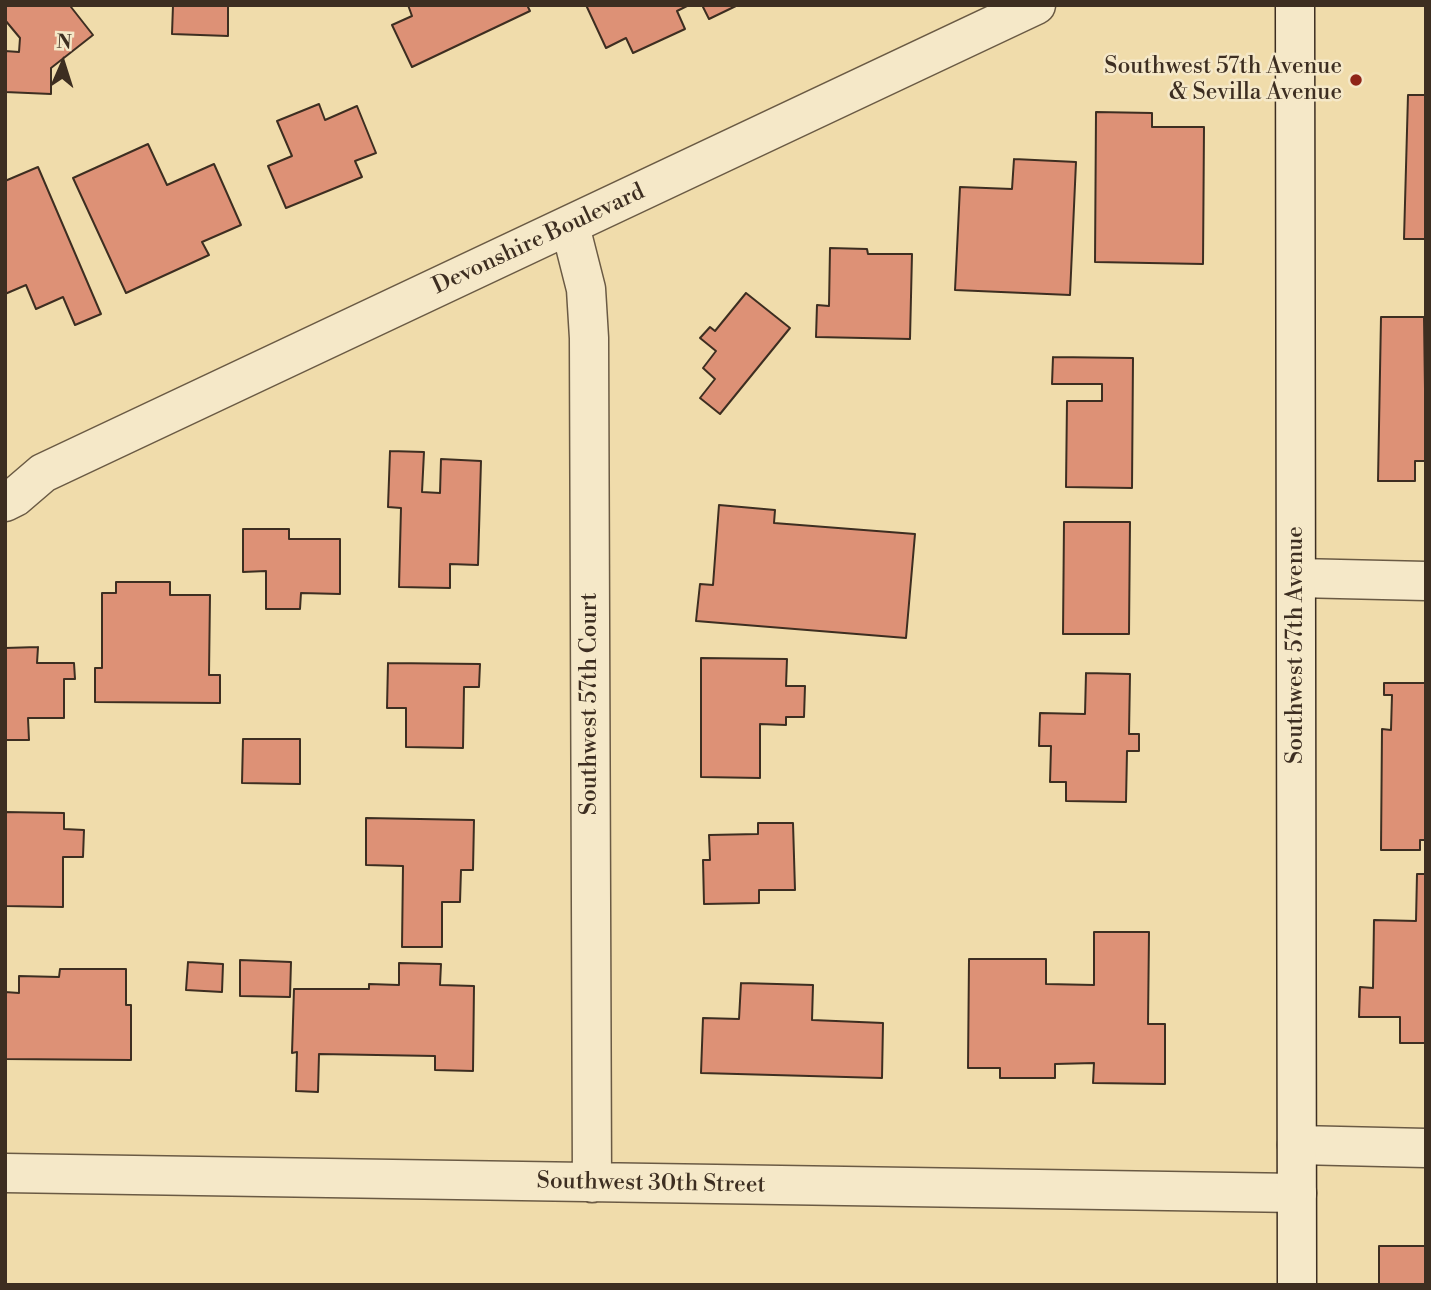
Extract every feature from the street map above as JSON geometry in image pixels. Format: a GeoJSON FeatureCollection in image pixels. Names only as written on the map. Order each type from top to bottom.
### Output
{"type":"FeatureCollection","features":[{"type":"Feature","properties":{"kind":"street","name":"Devonshire Boulevard"},"geometry":{"type":"LineString","coordinates":[[5,502],[43,473],[1035,5]]}},
{"type":"Feature","properties":{"kind":"street","name":"Southwest 57th Avenue"},"geometry":{"type":"LineString","coordinates":[[1295,5],[1297,1285]]}},
{"type":"Feature","properties":{"kind":"street","name":"Southwest 57th Court"},"geometry":{"type":"LineString","coordinates":[[570,226],[586,289],[589,338],[592,1183]]}},
{"type":"Feature","properties":{"kind":"street","name":"Devonshire Boulevard"},"geometry":{"type":"LineString","coordinates":[[5,474],[43,473]]}},
{"type":"Feature","properties":{"kind":"street"},"geometry":{"type":"LineString","coordinates":[[1297,578],[1426,581]]}},
{"type":"Feature","properties":{"kind":"street"},"geometry":{"type":"LineString","coordinates":[[1297,1145],[1426,1148]]}},
{"type":"Feature","properties":{"kind":"street","name":"Southwest 30th Street"},"geometry":{"type":"LineString","coordinates":[[5,1173],[1297,1194]]}},
{"type":"Feature","properties":{"kind":"building"},"geometry":{"type":"Polygon","coordinates":[[[5,5],[73,5],[71,7],[93,35],[51,68],[51,94],[5,92],[5,51],[19,52],[20,38],[5,20],[5,5]]]}},
{"type":"Feature","properties":{"kind":"building"},"geometry":{"type":"Polygon","coordinates":[[[173,5],[228,5],[228,36],[172,34],[173,5]]]}},
{"type":"Feature","properties":{"kind":"building"},"geometry":{"type":"Polygon","coordinates":[[[408,5],[527,5],[530,11],[412,67],[392,25],[412,16],[408,5]]]}},
{"type":"Feature","properties":{"kind":"building"},"geometry":{"type":"Polygon","coordinates":[[[586,5],[689,5],[677,11],[685,29],[633,53],[626,38],[606,48],[586,5]]]}},
{"type":"Feature","properties":{"kind":"building"},"geometry":{"type":"Polygon","coordinates":[[[702,5],[738,5],[709,19],[702,5]]]}},
{"type":"Feature","properties":{"kind":"building"},"geometry":{"type":"Polygon","coordinates":[[[1408,95],[1426,95],[1426,239],[1404,239],[1408,95]]]}},
{"type":"Feature","properties":{"kind":"building"},"geometry":{"type":"Polygon","coordinates":[[[319,104],[325,120],[357,106],[376,153],[355,161],[362,177],[286,208],[268,166],[292,156],[277,121],[319,104]]]}},
{"type":"Feature","properties":{"kind":"building"},"geometry":{"type":"Polygon","coordinates":[[[1096,112],[1152,113],[1152,127],[1204,127],[1203,264],[1095,262],[1096,112]]]}},
{"type":"Feature","properties":{"kind":"building"},"geometry":{"type":"Polygon","coordinates":[[[148,144],[167,185],[214,164],[241,225],[202,242],[209,255],[126,293],[73,178],[148,144]]]}},
{"type":"Feature","properties":{"kind":"building"},"geometry":{"type":"Polygon","coordinates":[[[1014,159],[1076,162],[1070,295],[955,290],[960,187],[1012,189],[1014,159]]]}},
{"type":"Feature","properties":{"kind":"building"},"geometry":{"type":"Polygon","coordinates":[[[38,167],[101,314],[75,325],[63,297],[36,309],[26,285],[5,294],[5,181],[38,167]]]}},
{"type":"Feature","properties":{"kind":"building"},"geometry":{"type":"Polygon","coordinates":[[[830,248],[867,249],[868,254],[912,254],[910,339],[816,337],[817,305],[829,306],[830,248]]]}},
{"type":"Feature","properties":{"kind":"building"},"geometry":{"type":"Polygon","coordinates":[[[746,293],[790,328],[720,414],[700,398],[715,379],[703,368],[716,351],[700,338],[710,327],[715,331],[746,293]]]}},
{"type":"Feature","properties":{"kind":"building"},"geometry":{"type":"Polygon","coordinates":[[[1381,317],[1424,317],[1426,461],[1415,461],[1415,481],[1378,481],[1381,317]]]}},
{"type":"Feature","properties":{"kind":"building"},"geometry":{"type":"Polygon","coordinates":[[[1053,357],[1133,358],[1132,488],[1066,487],[1067,401],[1102,401],[1102,384],[1052,384],[1053,357]]]}},
{"type":"Feature","properties":{"kind":"building"},"geometry":{"type":"Polygon","coordinates":[[[390,451],[424,452],[422,492],[440,493],[441,459],[481,461],[478,565],[450,564],[450,588],[399,587],[401,508],[388,507],[390,451]]]}},
{"type":"Feature","properties":{"kind":"building"},"geometry":{"type":"Polygon","coordinates":[[[719,505],[775,510],[774,523],[915,534],[906,638],[696,621],[700,584],[713,585],[719,505]]]}},
{"type":"Feature","properties":{"kind":"building"},"geometry":{"type":"Polygon","coordinates":[[[1064,522],[1130,522],[1129,634],[1063,634],[1064,522]]]}},
{"type":"Feature","properties":{"kind":"building"},"geometry":{"type":"Polygon","coordinates":[[[243,529],[289,529],[289,539],[340,539],[340,594],[301,593],[300,609],[266,609],[266,571],[243,572],[243,529]]]}},
{"type":"Feature","properties":{"kind":"building"},"geometry":{"type":"Polygon","coordinates":[[[116,582],[170,582],[170,595],[210,595],[209,675],[220,675],[220,703],[95,702],[95,668],[102,668],[102,593],[116,593],[116,582]]]}},
{"type":"Feature","properties":{"kind":"building"},"geometry":{"type":"Polygon","coordinates":[[[38,647],[37,663],[74,663],[75,679],[64,679],[64,718],[28,718],[29,740],[5,740],[5,648],[38,647]]]}},
{"type":"Feature","properties":{"kind":"building"},"geometry":{"type":"Polygon","coordinates":[[[701,658],[787,659],[786,686],[805,686],[804,717],[786,717],[786,725],[760,724],[760,778],[701,777],[701,658]]]}},
{"type":"Feature","properties":{"kind":"building"},"geometry":{"type":"Polygon","coordinates":[[[388,663],[480,664],[479,687],[464,687],[463,748],[406,747],[406,708],[387,708],[388,663]]]}},
{"type":"Feature","properties":{"kind":"building"},"geometry":{"type":"Polygon","coordinates":[[[1086,673],[1130,674],[1129,734],[1139,734],[1139,751],[1127,751],[1126,802],[1066,801],[1066,782],[1050,782],[1051,746],[1039,746],[1040,713],[1085,714],[1086,673]]]}},
{"type":"Feature","properties":{"kind":"building"},"geometry":{"type":"Polygon","coordinates":[[[1384,683],[1426,683],[1426,840],[1420,840],[1420,850],[1381,850],[1382,729],[1391,730],[1392,695],[1384,695],[1384,683]]]}},
{"type":"Feature","properties":{"kind":"building"},"geometry":{"type":"Polygon","coordinates":[[[243,739],[300,739],[300,784],[242,783],[243,739]]]}},
{"type":"Feature","properties":{"kind":"building"},"geometry":{"type":"Polygon","coordinates":[[[5,812],[64,813],[64,829],[84,830],[83,857],[63,857],[63,907],[5,906],[5,812]]]}},
{"type":"Feature","properties":{"kind":"building"},"geometry":{"type":"Polygon","coordinates":[[[366,818],[474,820],[473,870],[461,870],[460,902],[442,902],[442,947],[402,947],[403,866],[366,865],[366,818]]]}},
{"type":"Feature","properties":{"kind":"building"},"geometry":{"type":"Polygon","coordinates":[[[758,823],[793,823],[795,890],[759,890],[759,903],[704,904],[703,860],[710,860],[709,835],[758,834],[758,823]]]}},
{"type":"Feature","properties":{"kind":"building"},"geometry":{"type":"Polygon","coordinates":[[[1417,874],[1426,874],[1426,1043],[1400,1043],[1400,1017],[1359,1017],[1360,987],[1373,988],[1374,920],[1416,921],[1417,874]]]}},
{"type":"Feature","properties":{"kind":"building"},"geometry":{"type":"Polygon","coordinates":[[[1094,932],[1149,932],[1148,1024],[1165,1024],[1165,1084],[1093,1083],[1094,1063],[1055,1064],[1055,1078],[1000,1078],[1000,1068],[968,1068],[969,959],[1046,959],[1046,984],[1094,985],[1094,932]]]}},
{"type":"Feature","properties":{"kind":"building"},"geometry":{"type":"Polygon","coordinates":[[[240,960],[291,962],[290,997],[240,996],[240,960]]]}},
{"type":"Feature","properties":{"kind":"building"},"geometry":{"type":"Polygon","coordinates":[[[188,962],[223,964],[222,992],[186,990],[188,962]]]}},
{"type":"Feature","properties":{"kind":"building"},"geometry":{"type":"Polygon","coordinates":[[[399,963],[441,964],[440,985],[474,986],[473,1071],[435,1070],[435,1056],[319,1054],[318,1092],[296,1091],[297,1052],[292,1053],[294,989],[369,989],[369,984],[399,985],[399,963]]]}},
{"type":"Feature","properties":{"kind":"building"},"geometry":{"type":"Polygon","coordinates":[[[60,969],[126,969],[126,1005],[131,1005],[131,1060],[5,1059],[5,992],[19,993],[19,976],[59,977],[60,969]]]}},
{"type":"Feature","properties":{"kind":"building"},"geometry":{"type":"Polygon","coordinates":[[[741,983],[813,985],[812,1020],[883,1023],[882,1078],[701,1073],[703,1018],[739,1019],[741,983]]]}},
{"type":"Feature","properties":{"kind":"building"},"geometry":{"type":"Polygon","coordinates":[[[1379,1246],[1426,1246],[1426,1285],[1379,1285],[1379,1246]]]}},
{"type":"Feature","properties":{"kind":"place","name":"Southwest 57th Avenue & Sevilla Avenue"},"geometry":{"type":"Point","coordinates":[1356,80]}}]}
